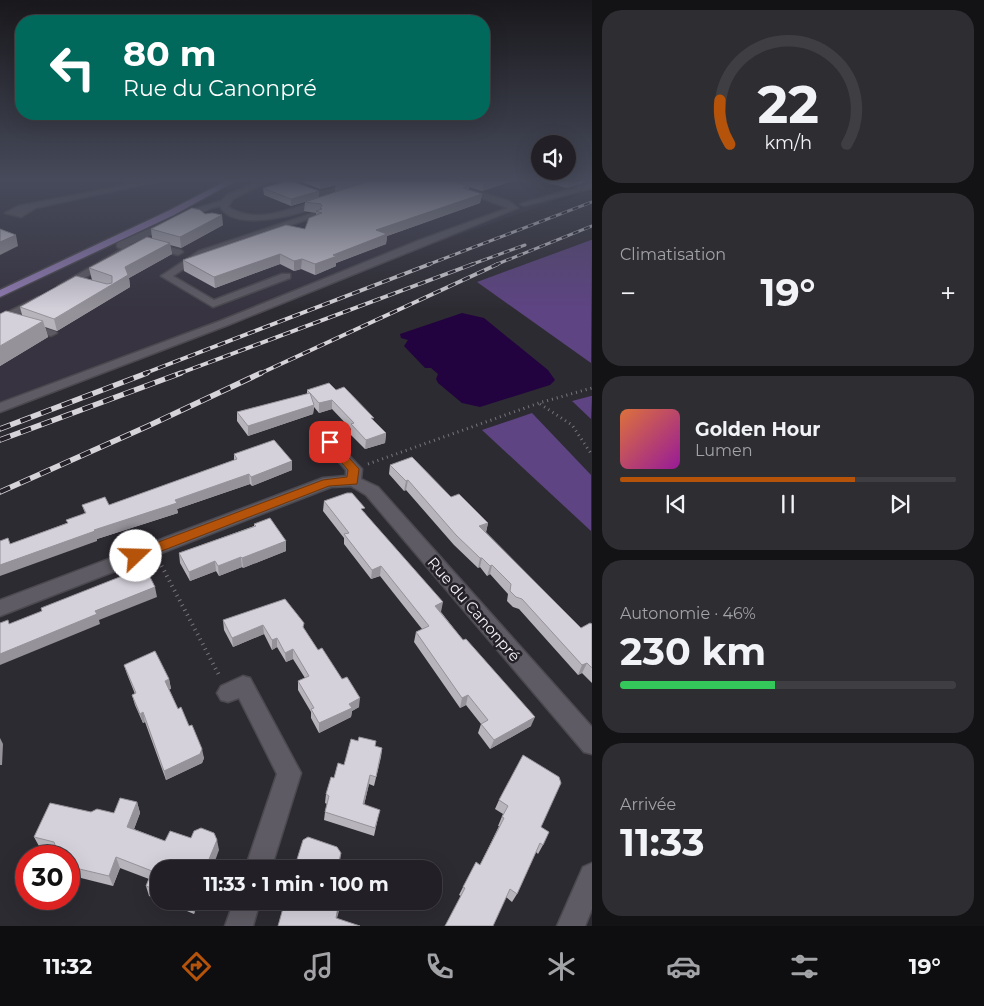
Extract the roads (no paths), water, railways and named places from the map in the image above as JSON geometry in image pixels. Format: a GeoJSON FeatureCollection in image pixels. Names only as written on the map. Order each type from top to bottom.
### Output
{"type":"FeatureCollection","features":[{"type":"Feature","properties":{"kind":"main road"},"geometry":{"type":"LineString","coordinates":[[0,284],[124,224]]}},
{"type":"Feature","properties":{"kind":"main road"},"geometry":{"type":"LineString","coordinates":[[0,294],[146,224]]}},
{"type":"Feature","properties":{"kind":"street"},"geometry":{"type":"LineString","coordinates":[[2,320],[130,248],[120,245],[135,240],[167,224]]}},
{"type":"Feature","properties":{"kind":"street"},"geometry":{"type":"LineString","coordinates":[[286,276],[213,304],[166,276],[202,253],[289,224]]}},
{"type":"Feature","properties":{"kind":"street"},"geometry":{"type":"LineString","coordinates":[[0,408],[224,323],[471,224]]}},
{"type":"Feature","properties":{"kind":"street"},"geometry":{"type":"LineString","coordinates":[[135,240],[178,252]]}},
{"type":"Feature","properties":{"kind":"street"},"geometry":{"type":"LineString","coordinates":[[73,280],[92,285]]}},
{"type":"Feature","properties":{"kind":"street"},"geometry":{"type":"LineString","coordinates":[[2,320],[51,333]]}},
{"type":"Feature","properties":{"kind":"street","name":"Rue du Canonpré"},"geometry":{"type":"LineString","coordinates":[[330,442],[353,475],[372,491],[592,744]]}},
{"type":"Feature","properties":{"kind":"street"},"geometry":{"type":"LineString","coordinates":[[0,608],[328,482],[353,475]]}},
{"type":"Feature","properties":{"kind":"street"},"geometry":{"type":"LineString","coordinates":[[228,692],[244,686],[289,773],[261,860]]}},
{"type":"Feature","properties":{"kind":"street"},"geometry":{"type":"LineString","coordinates":[[571,926],[592,876]]}},
{"type":"Feature","properties":{"kind":"street"},"geometry":{"type":"LineString","coordinates":[[239,926],[244,910]]}},
{"type":"Feature","properties":{"kind":"railway"},"geometry":{"type":"LineString","coordinates":[[427,265],[534,224]]}},
{"type":"Feature","properties":{"kind":"railway"},"geometry":{"type":"LineString","coordinates":[[495,265],[592,226]]}},
{"type":"Feature","properties":{"kind":"railway"},"geometry":{"type":"LineString","coordinates":[[470,265],[525,245]]}},
{"type":"Feature","properties":{"kind":"railway"},"geometry":{"type":"LineString","coordinates":[[143,374],[430,264]]}},
{"type":"Feature","properties":{"kind":"railway"},"geometry":{"type":"LineString","coordinates":[[178,374],[473,264]]}},
{"type":"Feature","properties":{"kind":"railway"},"geometry":{"type":"LineString","coordinates":[[259,374],[498,264]]}},
{"type":"Feature","properties":{"kind":"railway"},"geometry":{"type":"LineString","coordinates":[[0,429],[147,373]]}},
{"type":"Feature","properties":{"kind":"railway"},"geometry":{"type":"LineString","coordinates":[[0,440],[181,373]]}},
{"type":"Feature","properties":{"kind":"railway"},"geometry":{"type":"LineString","coordinates":[[0,492],[261,373]]}}]}
